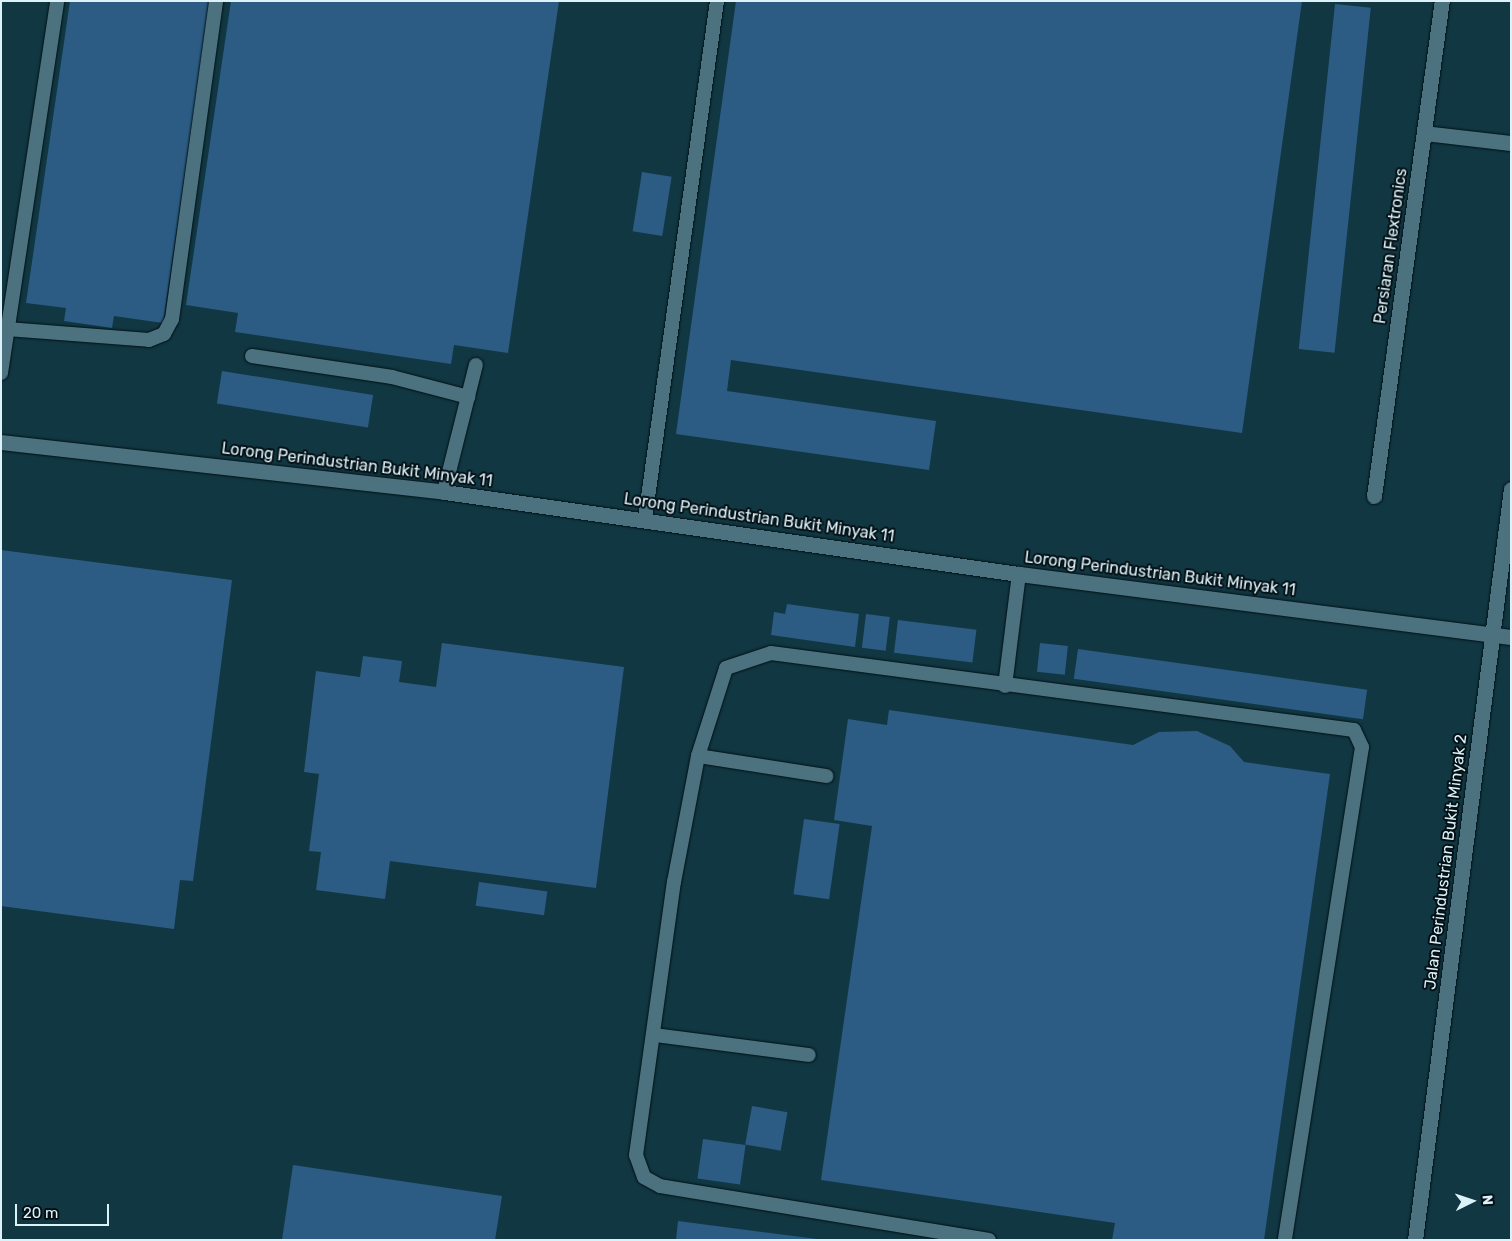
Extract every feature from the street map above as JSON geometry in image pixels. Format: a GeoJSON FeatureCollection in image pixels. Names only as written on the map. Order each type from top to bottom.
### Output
{"type":"FeatureCollection","features":[{"type":"Feature","properties":{"kind":"street","name":"Persiaran Flextronics"},"geometry":{"type":"LineString","coordinates":[[1374,496],[1442,1]]}},
{"type":"Feature","properties":{"kind":"street"},"geometry":{"type":"LineString","coordinates":[[1424,133],[1511,143]]}},
{"type":"Feature","properties":{"kind":"street","name":"Lorong Perindustrian Bukit Minyak 11"},"geometry":{"type":"LineString","coordinates":[[1,442],[444,492],[645,519],[1019,574],[1511,637]]}},
{"type":"Feature","properties":{"kind":"street","name":"Jalan Perindustrian Bukit Minyak 2"},"geometry":{"type":"LineString","coordinates":[[1415,1240],[1511,489]]}},
{"type":"Feature","properties":{"kind":"lane"},"geometry":{"type":"LineString","coordinates":[[1,373],[57,1]]}},
{"type":"Feature","properties":{"kind":"lane"},"geometry":{"type":"LineString","coordinates":[[8,329],[150,340],[164,334],[172,319],[216,1]]}},
{"type":"Feature","properties":{"kind":"lane"},"geometry":{"type":"LineString","coordinates":[[645,519],[718,1]]}},
{"type":"Feature","properties":{"kind":"lane"},"geometry":{"type":"LineString","coordinates":[[252,356],[392,377],[468,397]]}},
{"type":"Feature","properties":{"kind":"lane"},"geometry":{"type":"LineString","coordinates":[[444,492],[476,365]]}},
{"type":"Feature","properties":{"kind":"lane"},"geometry":{"type":"LineString","coordinates":[[1005,686],[1019,574]]}},
{"type":"Feature","properties":{"kind":"lane"},"geometry":{"type":"LineString","coordinates":[[989,1240],[660,1186],[644,1177],[636,1155],[655,1035],[674,882],[698,756],[726,668],[771,653],[1005,686],[1354,730],[1362,747],[1285,1240]]}},
{"type":"Feature","properties":{"kind":"lane"},"geometry":{"type":"LineString","coordinates":[[698,756],[826,776]]}},
{"type":"Feature","properties":{"kind":"lane"},"geometry":{"type":"LineString","coordinates":[[655,1035],[809,1055]]}},
{"type":"Feature","properties":{"kind":"shaded area"},"geometry":{"type":"Polygon","coordinates":[[[1,1],[1511,1],[1511,1240],[1,1240],[1,1]]]}},
{"type":"Feature","properties":{"kind":"building"},"geometry":{"type":"Polygon","coordinates":[[[70,1],[210,1],[163,323],[114,316],[112,328],[64,321],[66,308],[26,303],[70,1]]]}},
{"type":"Feature","properties":{"kind":"building"},"geometry":{"type":"Polygon","coordinates":[[[231,1],[559,1],[508,353],[454,345],[451,364],[235,332],[238,313],[186,305],[231,1]]]}},
{"type":"Feature","properties":{"kind":"building"},"geometry":{"type":"Polygon","coordinates":[[[736,1],[1302,1],[1242,433],[731,360],[727,391],[936,421],[929,470],[676,434],[736,1]]]}},
{"type":"Feature","properties":{"kind":"building"},"geometry":{"type":"Polygon","coordinates":[[[1335,4],[1371,8],[1335,353],[1299,349],[1335,4]]]}},
{"type":"Feature","properties":{"kind":"building"},"geometry":{"type":"Polygon","coordinates":[[[642,172],[672,177],[662,236],[633,231],[642,172]]]}},
{"type":"Feature","properties":{"kind":"building"},"geometry":{"type":"Polygon","coordinates":[[[222,371],[373,395],[368,428],[217,404],[222,371]]]}},
{"type":"Feature","properties":{"kind":"building"},"geometry":{"type":"Polygon","coordinates":[[[1,550],[232,580],[193,881],[180,880],[174,929],[1,906],[1,550]]]}},
{"type":"Feature","properties":{"kind":"building"},"geometry":{"type":"Polygon","coordinates":[[[787,604],[859,614],[855,647],[771,635],[774,612],[785,614],[787,604]]]}},
{"type":"Feature","properties":{"kind":"building"},"geometry":{"type":"Polygon","coordinates":[[[866,614],[890,617],[886,651],[862,648],[866,614]]]}},
{"type":"Feature","properties":{"kind":"building"},"geometry":{"type":"Polygon","coordinates":[[[898,620],[976,630],[972,662],[894,653],[898,620]]]}},
{"type":"Feature","properties":{"kind":"building"},"geometry":{"type":"Polygon","coordinates":[[[442,643],[624,667],[596,888],[390,861],[385,899],[316,890],[321,852],[309,851],[319,774],[304,772],[316,671],[360,677],[363,656],[402,661],[399,682],[436,687],[442,643]]]}},
{"type":"Feature","properties":{"kind":"building"},"geometry":{"type":"Polygon","coordinates":[[[1040,643],[1068,646],[1065,675],[1037,672],[1040,643]]]}},
{"type":"Feature","properties":{"kind":"building"},"geometry":{"type":"Polygon","coordinates":[[[1078,649],[1367,690],[1363,719],[1074,679],[1078,649]]]}},
{"type":"Feature","properties":{"kind":"building"},"geometry":{"type":"Polygon","coordinates":[[[889,710],[1133,745],[1159,732],[1197,731],[1230,746],[1244,762],[1330,774],[1264,1240],[1112,1240],[1115,1223],[821,1180],[872,826],[834,820],[848,719],[887,725],[889,710]]]}},
{"type":"Feature","properties":{"kind":"building"},"geometry":{"type":"Polygon","coordinates":[[[804,819],[840,824],[829,899],[793,894],[804,819]]]}},
{"type":"Feature","properties":{"kind":"building"},"geometry":{"type":"Polygon","coordinates":[[[479,882],[547,892],[544,915],[476,906],[479,882]]]}},
{"type":"Feature","properties":{"kind":"building"},"geometry":{"type":"Polygon","coordinates":[[[752,1106],[787,1112],[781,1151],[745,1144],[752,1106]]]}},
{"type":"Feature","properties":{"kind":"building"},"geometry":{"type":"Polygon","coordinates":[[[703,1139],[746,1145],[740,1185],[697,1179],[703,1139]]]}},
{"type":"Feature","properties":{"kind":"building"},"geometry":{"type":"Polygon","coordinates":[[[293,1165],[502,1196],[495,1240],[282,1240],[293,1165]]]}},
{"type":"Feature","properties":{"kind":"building"},"geometry":{"type":"Polygon","coordinates":[[[678,1221],[817,1239],[817,1240],[676,1240],[678,1221]]]}}]}
